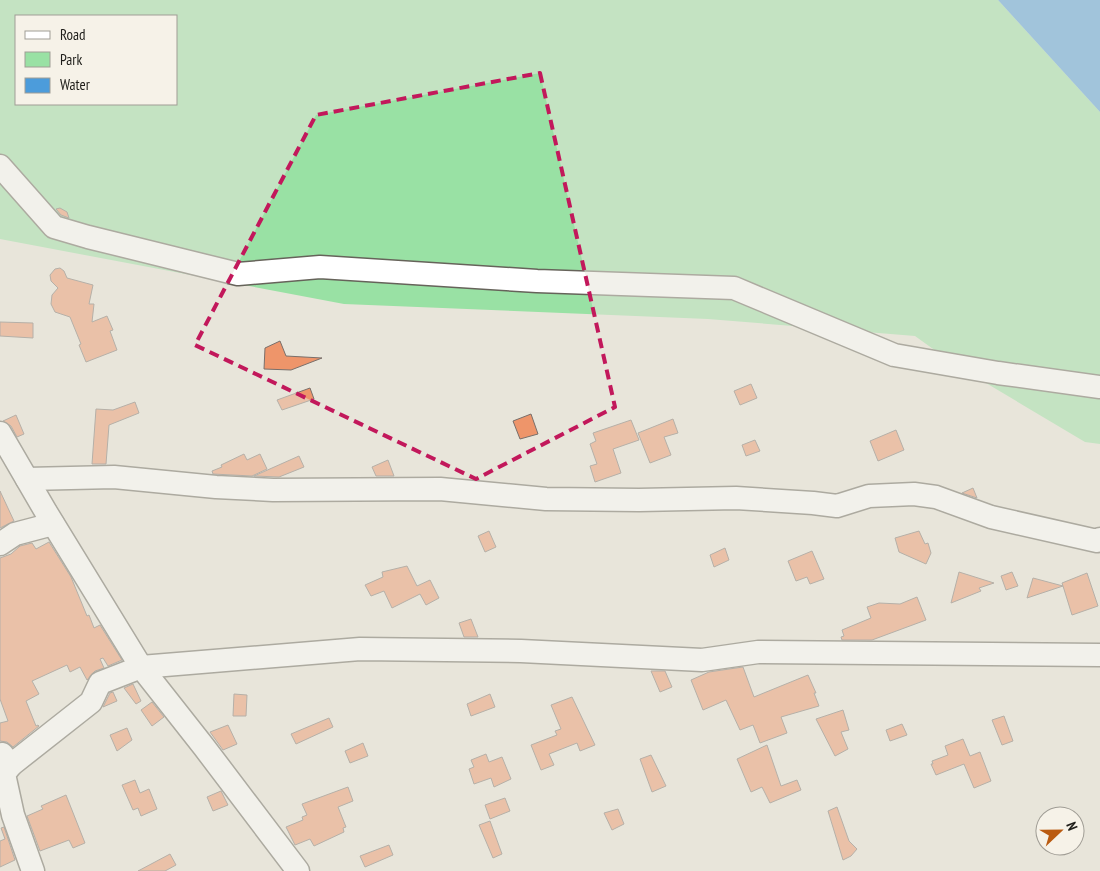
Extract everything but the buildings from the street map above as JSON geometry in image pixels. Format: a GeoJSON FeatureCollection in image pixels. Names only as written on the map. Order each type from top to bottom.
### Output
{"type":"FeatureCollection","features":[{"type":"Feature","properties":{"kind":"street"},"geometry":{"type":"LineString","coordinates":[[0,166],[54,227],[238,274],[320,267],[537,282],[734,288],[894,355],[998,373],[1100,387]]}},
{"type":"Feature","properties":{"kind":"street"},"geometry":{"type":"LineString","coordinates":[[0,433],[141,668],[204,747],[298,871]]}},
{"type":"Feature","properties":{"kind":"street"},"geometry":{"type":"LineString","coordinates":[[27,479],[114,477],[216,487],[273,490],[440,489],[546,499],[736,498],[837,506],[869,496],[914,494],[936,497],[991,517],[1096,541],[1100,539]]}},
{"type":"Feature","properties":{"kind":"street"},"geometry":{"type":"LineString","coordinates":[[0,544],[14,534],[53,524]]}},
{"type":"Feature","properties":{"kind":"street"},"geometry":{"type":"LineString","coordinates":[[33,871],[13,815],[4,774],[4,760],[92,702],[100,683],[141,668],[360,649],[521,651],[702,660],[758,652],[1100,656]]}},
{"type":"Feature","properties":{"kind":"highlighted area"},"geometry":{"type":"Polygon","coordinates":[[[540,73],[615,407],[476,479],[195,345],[316,115],[540,73]]]}},
{"type":"Feature","properties":{"kind":"green space"},"geometry":{"type":"Polygon","coordinates":[[[0,0],[998,0],[1100,112],[1100,444],[1085,442],[954,364],[915,336],[708,319],[344,304],[0,239],[0,0]]]}},
{"type":"Feature","properties":{"kind":"water"},"geometry":{"type":"Polygon","coordinates":[[[998,0],[1100,0],[1100,112],[998,0]]]}}]}
